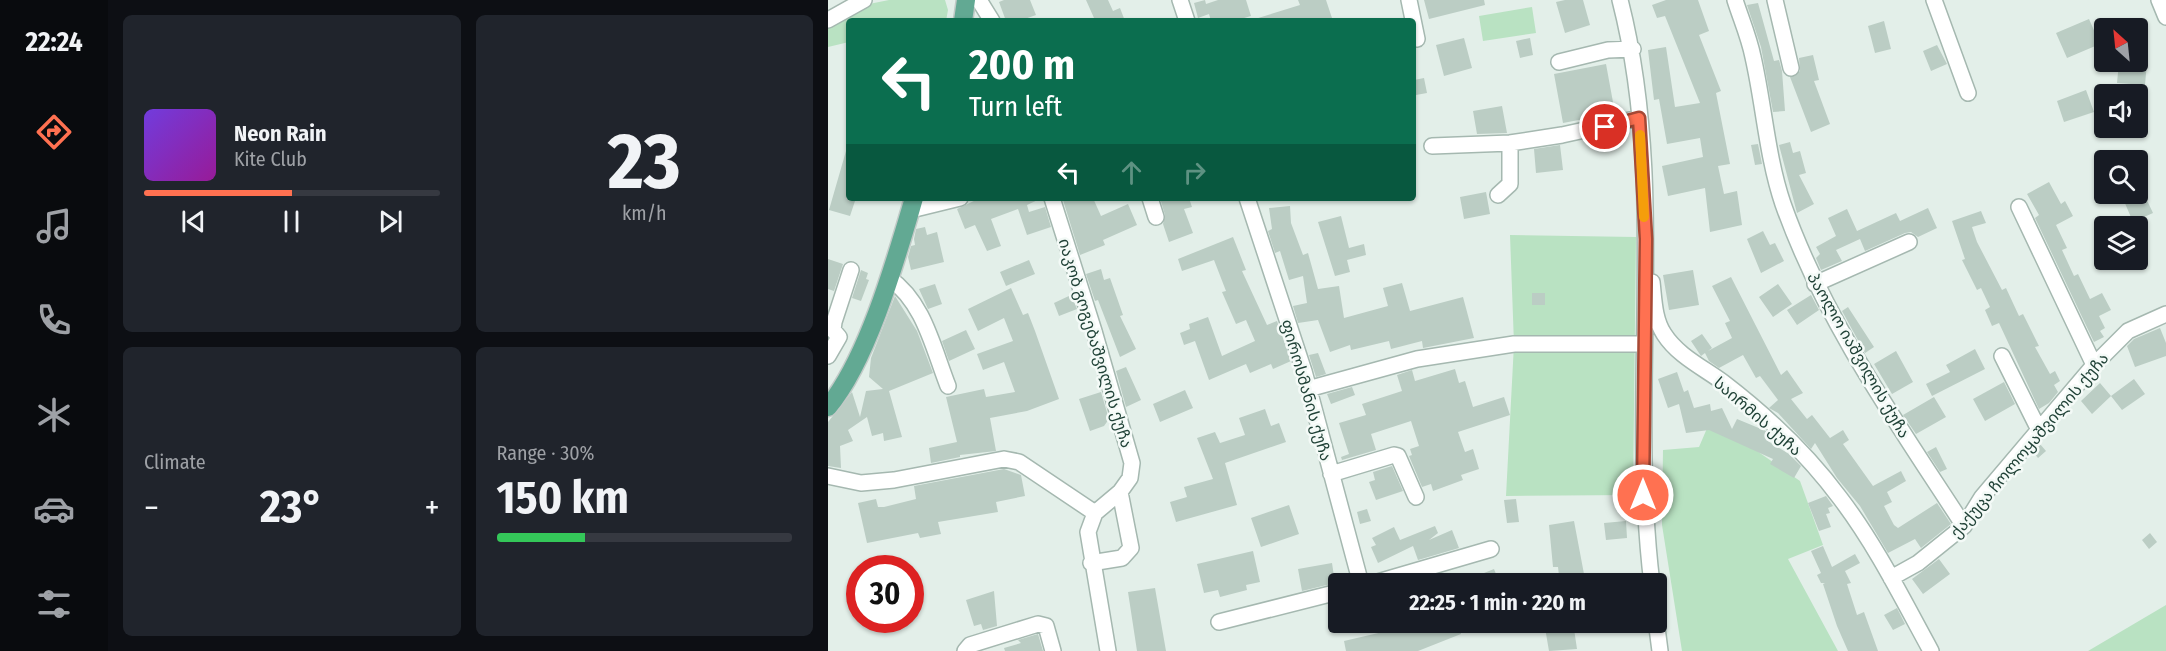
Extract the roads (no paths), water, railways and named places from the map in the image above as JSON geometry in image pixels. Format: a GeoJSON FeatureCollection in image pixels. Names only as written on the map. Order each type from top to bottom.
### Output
{"type":"FeatureCollection","features":[{"type":"Feature","properties":{"kind":"main road"},"geometry":{"type":"LineString","coordinates":[[963,18],[966,0]]}},
{"type":"Feature","properties":{"kind":"main road"},"geometry":{"type":"LineString","coordinates":[[828,407],[852,370],[889,278],[913,204]]}},
{"type":"Feature","properties":{"kind":"street"},"geometry":{"type":"LineString","coordinates":[[828,20],[862,0]]}},
{"type":"Feature","properties":{"kind":"street"},"geometry":{"type":"LineString","coordinates":[[979,0],[991,18]]}},
{"type":"Feature","properties":{"kind":"street"},"geometry":{"type":"LineString","coordinates":[[1180,0],[1186,18]]}},
{"type":"Feature","properties":{"kind":"street"},"geometry":{"type":"LineString","coordinates":[[1409,0],[1413,18]]}},
{"type":"Feature","properties":{"kind":"street"},"geometry":{"type":"LineString","coordinates":[[1620,0],[1632,49],[1639,118],[1646,239],[1643,495],[1651,573]]}},
{"type":"Feature","properties":{"kind":"street","name":"პაოლო იაშვილის ქუჩა"},"geometry":{"type":"LineString","coordinates":[[1736,0],[1753,55],[1782,202],[1815,284],[1876,389],[1964,526]]}},
{"type":"Feature","properties":{"kind":"street"},"geometry":{"type":"LineString","coordinates":[[1775,0],[1791,68]]}},
{"type":"Feature","properties":{"kind":"street"},"geometry":{"type":"LineString","coordinates":[[1934,0],[1968,93]]}},
{"type":"Feature","properties":{"kind":"street"},"geometry":{"type":"LineString","coordinates":[[2159,0],[2166,16]]}},
{"type":"Feature","properties":{"kind":"street"},"geometry":{"type":"LineString","coordinates":[[1416,34],[1417,39]]}},
{"type":"Feature","properties":{"kind":"street"},"geometry":{"type":"LineString","coordinates":[[1559,62],[1608,51],[1632,49]]}},
{"type":"Feature","properties":{"kind":"street"},"geometry":{"type":"LineString","coordinates":[[1432,146],[1510,143],[1573,133],[1639,118]]}},
{"type":"Feature","properties":{"kind":"street"},"geometry":{"type":"LineString","coordinates":[[1498,195],[1510,184],[1510,143]]}},
{"type":"Feature","properties":{"kind":"street"},"geometry":{"type":"LineString","coordinates":[[913,204],[936,201]]}},
{"type":"Feature","properties":{"kind":"street","name":"იაკობ გოგებაშვილის ქუჩა"},"geometry":{"type":"LineString","coordinates":[[1053,201],[1130,456],[1130,478],[1120,492],[1095,513]]}},
{"type":"Feature","properties":{"kind":"street"},"geometry":{"type":"LineString","coordinates":[[1151,201],[1156,218]]}},
{"type":"Feature","properties":{"kind":"street","name":"ფიროსმანის ქუჩა"},"geometry":{"type":"LineString","coordinates":[[1248,201],[1304,371],[1358,573]]}},
{"type":"Feature","properties":{"kind":"street"},"geometry":{"type":"LineString","coordinates":[[2019,207],[2094,365]]}},
{"type":"Feature","properties":{"kind":"street","name":"საირმის ქუჩა"},"geometry":{"type":"LineString","coordinates":[[1646,239],[1657,319],[1663,333],[1692,361],[1725,384],[1797,447],[1841,499],[1891,578],[1931,651]]}},
{"type":"Feature","properties":{"kind":"street"},"geometry":{"type":"LineString","coordinates":[[1815,284],[1909,242]]}},
{"type":"Feature","properties":{"kind":"street"},"geometry":{"type":"LineString","coordinates":[[851,270],[833,330],[839,337],[862,346]]}},
{"type":"Feature","properties":{"kind":"street"},"geometry":{"type":"LineString","coordinates":[[889,278],[904,288],[917,306],[948,386]]}},
{"type":"Feature","properties":{"kind":"street","name":"ქაქუცა ჩოლოყაშვილის ქუჩა"},"geometry":{"type":"LineString","coordinates":[[1891,578],[1918,563],[1964,526],[1982,497],[2094,365],[2128,331],[2166,314]]}},
{"type":"Feature","properties":{"kind":"street"},"geometry":{"type":"LineString","coordinates":[[828,356],[839,337]]}},
{"type":"Feature","properties":{"kind":"street"},"geometry":{"type":"LineString","coordinates":[[1308,389],[1417,359],[1514,344],[1643,344]]}},
{"type":"Feature","properties":{"kind":"street"},"geometry":{"type":"LineString","coordinates":[[2002,356],[2039,430]]}},
{"type":"Feature","properties":{"kind":"street"},"geometry":{"type":"LineString","coordinates":[[1331,474],[1394,455],[1398,456],[1416,497]]}},
{"type":"Feature","properties":{"kind":"street"},"geometry":{"type":"LineString","coordinates":[[828,476],[861,483],[1004,459],[1019,462],[1095,513],[1088,532],[1091,563],[1108,651]]}},
{"type":"Feature","properties":{"kind":"street"},"geometry":{"type":"LineString","coordinates":[[1091,563],[1122,558],[1131,548],[1120,492]]}},
{"type":"Feature","properties":{"kind":"street"},"geometry":{"type":"LineString","coordinates":[[1409,573],[1491,549]]}},
{"type":"Feature","properties":{"kind":"street"},"geometry":{"type":"LineString","coordinates":[[1219,622],[1328,595]]}},
{"type":"Feature","properties":{"kind":"street"},"geometry":{"type":"LineString","coordinates":[[965,651],[970,645],[1038,624],[1046,626],[1053,651]]}},
{"type":"Feature","properties":{"kind":"street"},"geometry":{"type":"LineString","coordinates":[[1658,633],[1660,651]]}}]}
